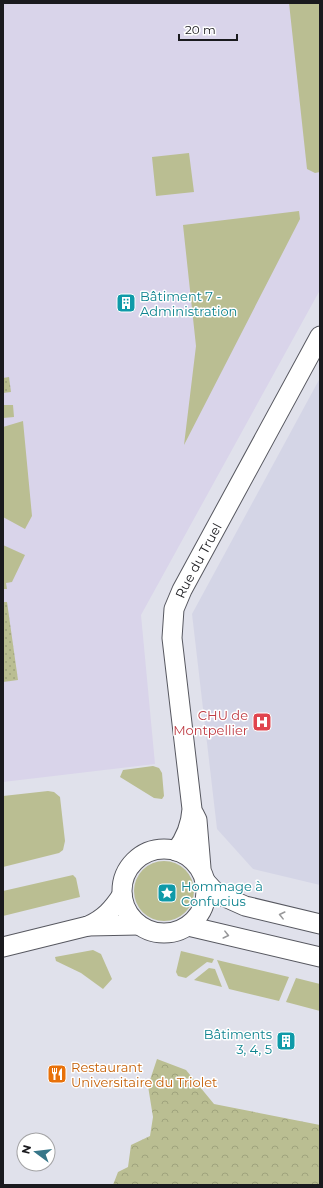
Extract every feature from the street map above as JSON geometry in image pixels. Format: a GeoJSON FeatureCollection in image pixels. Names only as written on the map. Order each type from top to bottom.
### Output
{"type":"FeatureCollection","features":[{"type":"Feature","properties":{"kind":"street","name":"Rue du Truel"},"geometry":{"type":"LineString","coordinates":[[176,851],[183,841],[191,821],[192,809],[172,638],[174,609],[182,590],[320,336]]}},
{"type":"Feature","properties":{"kind":"street","name":"Rue du Truel"},"geometry":{"type":"LineString","coordinates":[[192,809],[197,820],[203,875]]}},
{"type":"Feature","properties":{"kind":"street"},"geometry":{"type":"LineString","coordinates":[[3,947],[88,926],[99,921],[113,909],[122,895],[124,881],[130,867],[138,858],[149,852],[162,849],[176,851],[193,858],[216,893],[245,906],[320,924]]}},
{"type":"Feature","properties":{"kind":"street"},"geometry":{"type":"LineString","coordinates":[[122,895],[131,917],[139,925],[158,933],[179,930],[188,926],[197,917],[204,906],[206,894],[203,875]]}},
{"type":"Feature","properties":{"kind":"street"},"geometry":{"type":"LineString","coordinates":[[88,926],[139,925]]}},
{"type":"Feature","properties":{"kind":"street"},"geometry":{"type":"LineString","coordinates":[[188,926],[320,957]]}},
{"type":"Feature","properties":{"kind":"shaded area"},"geometry":{"type":"Polygon","coordinates":[[[3,3],[320,3],[320,290],[141,615],[155,764],[3,782],[3,3]]]}},
{"type":"Feature","properties":{"kind":"shaded area","name":"CHU de Montpellier"},"geometry":{"type":"Polygon","coordinates":[[[320,378],[320,885],[253,869],[217,829],[192,614],[320,378]]]}},
{"type":"Feature","properties":{"kind":"green space"},"geometry":{"type":"Polygon","coordinates":[[[289,3],[320,3],[320,172],[315,173],[307,169],[289,3]]]}},
{"type":"Feature","properties":{"kind":"green space"},"geometry":{"type":"Polygon","coordinates":[[[189,153],[194,192],[156,196],[152,157],[189,153]]]}},
{"type":"Feature","properties":{"kind":"green space"},"geometry":{"type":"Polygon","coordinates":[[[299,211],[300,219],[184,445],[196,346],[183,225],[299,211]]]}},
{"type":"Feature","properties":{"kind":"green space"},"geometry":{"type":"Polygon","coordinates":[[[9,377],[11,392],[3,393],[3,378],[9,377]]]}},
{"type":"Feature","properties":{"kind":"green space"},"geometry":{"type":"Polygon","coordinates":[[[3,405],[13,405],[14,417],[3,418],[3,405]]]}},
{"type":"Feature","properties":{"kind":"green space"},"geometry":{"type":"Polygon","coordinates":[[[23,421],[32,516],[25,529],[3,517],[3,427],[23,421]]]}},
{"type":"Feature","properties":{"kind":"green space"},"geometry":{"type":"Polygon","coordinates":[[[3,545],[25,555],[12,582],[6,583],[7,589],[3,589],[3,545]]]}},
{"type":"Feature","properties":{"kind":"green space"},"geometry":{"type":"Polygon","coordinates":[[[3,602],[7,602],[18,680],[3,682],[3,602]]]}},
{"type":"Feature","properties":{"kind":"green space"},"geometry":{"type":"Polygon","coordinates":[[[153,766],[159,768],[162,773],[164,796],[162,799],[154,798],[120,777],[123,770],[153,766]]]}},
{"type":"Feature","properties":{"kind":"green space"},"geometry":{"type":"Polygon","coordinates":[[[48,791],[54,792],[60,797],[65,841],[63,850],[59,853],[3,867],[3,796],[48,791]]]}},
{"type":"Feature","properties":{"kind":"green space"},"geometry":{"type":"Polygon","coordinates":[[[158,861],[170,861],[181,866],[189,874],[194,885],[192,903],[181,916],[170,921],[158,921],[147,916],[139,908],[134,897],[134,885],[139,874],[147,866],[158,861]]]}},
{"type":"Feature","properties":{"kind":"green space"},"geometry":{"type":"Polygon","coordinates":[[[73,875],[76,878],[80,897],[3,916],[3,891],[73,875]]]}},
{"type":"Feature","properties":{"kind":"green space"},"geometry":{"type":"Polygon","coordinates":[[[93,950],[101,954],[112,979],[103,989],[81,973],[56,961],[55,957],[93,950]]]}},
{"type":"Feature","properties":{"kind":"green space"},"geometry":{"type":"Polygon","coordinates":[[[181,951],[214,959],[212,963],[207,962],[186,978],[178,976],[176,972],[181,951]]]}},
{"type":"Feature","properties":{"kind":"green space"},"geometry":{"type":"Polygon","coordinates":[[[217,960],[289,977],[279,1001],[229,989],[217,960]]]}},
{"type":"Feature","properties":{"kind":"green space"},"geometry":{"type":"Polygon","coordinates":[[[209,968],[215,969],[222,987],[194,980],[209,968]]]}},
{"type":"Feature","properties":{"kind":"green space"},"geometry":{"type":"Polygon","coordinates":[[[296,978],[320,984],[320,1011],[286,1002],[296,978]]]}},
{"type":"Feature","properties":{"kind":"green space"},"geometry":{"type":"Polygon","coordinates":[[[157,1059],[186,1070],[214,1104],[320,1125],[320,1185],[113,1185],[118,1172],[128,1167],[131,1145],[150,1136],[153,1117],[148,1086],[157,1059]]]}},
{"type":"Feature","properties":{"kind":"place","name":"Bâtiment 7 - Administration"},"geometry":{"type":"Point","coordinates":[126,303]}},
{"type":"Feature","properties":{"kind":"place","name":"CHU de Montpellier"},"geometry":{"type":"Point","coordinates":[262,722]}},
{"type":"Feature","properties":{"kind":"place","name":"Hommage à Confucius"},"geometry":{"type":"Point","coordinates":[167,893]}},
{"type":"Feature","properties":{"kind":"place","name":"Bâtiments 3, 4, 5"},"geometry":{"type":"Point","coordinates":[286,1041]}},
{"type":"Feature","properties":{"kind":"place","name":"Restaurant Universitaire du Triolet"},"geometry":{"type":"Point","coordinates":[57,1074]}}]}
